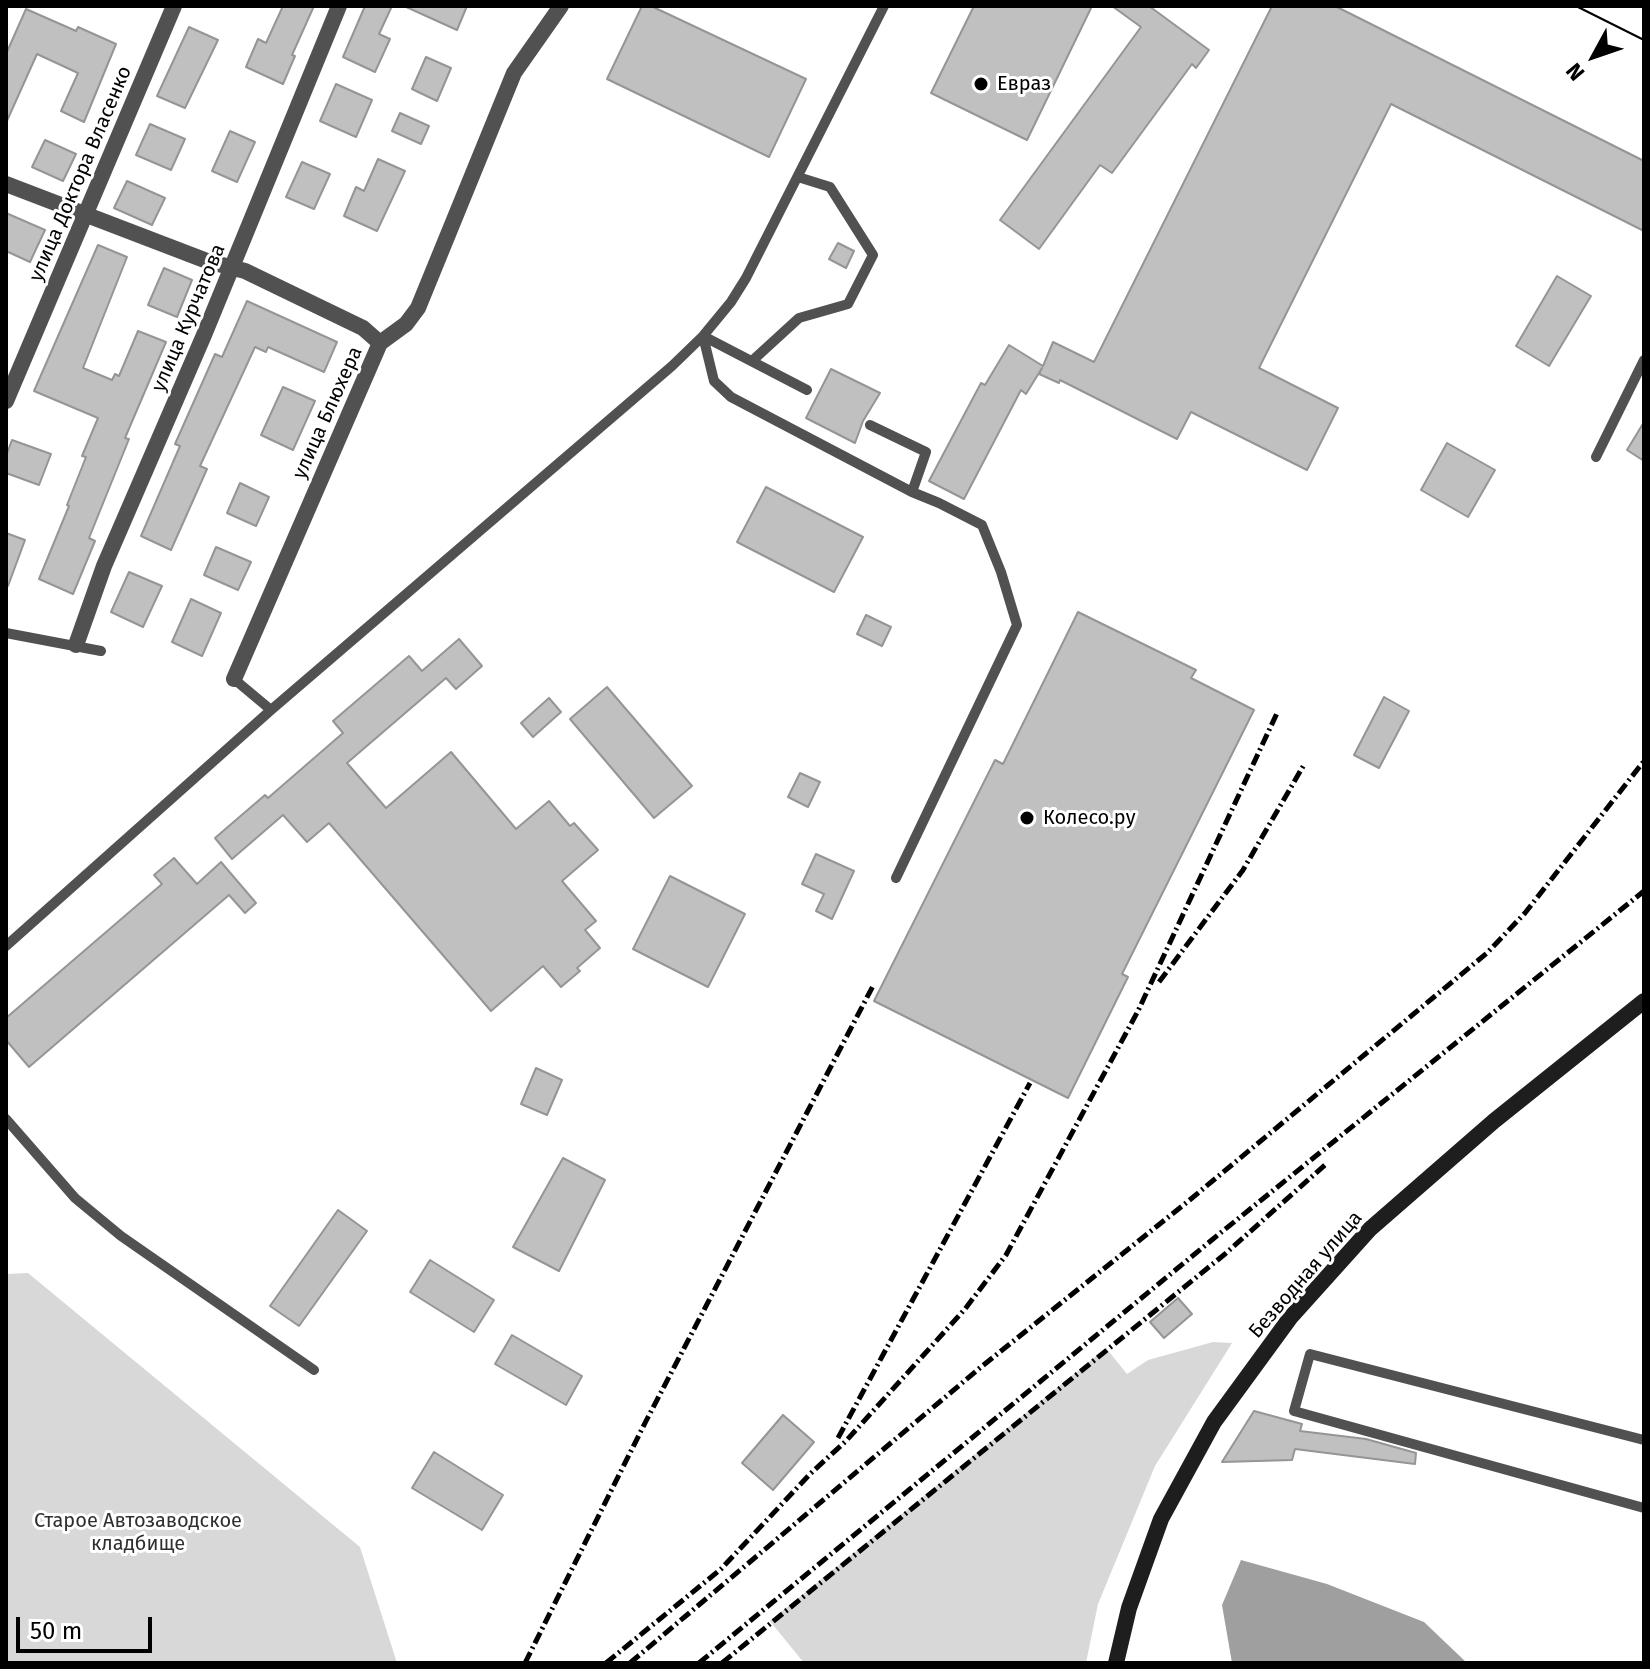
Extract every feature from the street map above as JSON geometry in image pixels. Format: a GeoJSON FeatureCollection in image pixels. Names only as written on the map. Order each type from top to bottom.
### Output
{"type":"FeatureCollection","features":[{"type":"Feature","properties":{"kind":"main road","name":"Безводная улица"},"geometry":{"type":"LineString","coordinates":[[1116,1663],[1129,1608],[1161,1519],[1214,1422],[1290,1318],[1370,1229],[1494,1121],[1644,1001]]}},
{"type":"Feature","properties":{"kind":"street","name":"улица Доктора Власенко"},"geometry":{"type":"LineString","coordinates":[[6,401],[174,6]]}},
{"type":"Feature","properties":{"kind":"street","name":"улица Курчатова"},"geometry":{"type":"LineString","coordinates":[[76,645],[104,566],[339,6]]}},
{"type":"Feature","properties":{"kind":"street","name":"улица Блюхера"},"geometry":{"type":"LineString","coordinates":[[234,679],[380,343],[406,324],[418,308],[514,73],[561,6]]}},
{"type":"Feature","properties":{"kind":"street"},"geometry":{"type":"LineString","coordinates":[[6,184],[207,261],[232,266],[363,328],[380,343]]}},
{"type":"Feature","properties":{"kind":"lane"},"geometry":{"type":"LineString","coordinates":[[6,946],[271,710],[703,336],[731,302],[884,6]]}},
{"type":"Feature","properties":{"kind":"lane"},"geometry":{"type":"LineString","coordinates":[[752,361],[799,318],[848,304],[873,255],[830,187],[798,177]]}},
{"type":"Feature","properties":{"kind":"lane"},"geometry":{"type":"LineString","coordinates":[[703,336],[807,390]]}},
{"type":"Feature","properties":{"kind":"lane"},"geometry":{"type":"LineString","coordinates":[[703,336],[714,381],[731,397],[912,492],[982,525],[1001,572],[1017,625],[896,878]]}},
{"type":"Feature","properties":{"kind":"lane"},"geometry":{"type":"LineString","coordinates":[[1596,457],[1644,360]]}},
{"type":"Feature","properties":{"kind":"lane"},"geometry":{"type":"LineString","coordinates":[[870,425],[926,452],[912,492]]}},
{"type":"Feature","properties":{"kind":"lane"},"geometry":{"type":"LineString","coordinates":[[6,633],[101,651]]}},
{"type":"Feature","properties":{"kind":"lane","name":"улица Блюхера"},"geometry":{"type":"LineString","coordinates":[[234,679],[271,710]]}},
{"type":"Feature","properties":{"kind":"lane"},"geometry":{"type":"LineString","coordinates":[[6,1119],[75,1198],[121,1236],[314,1370]]}},
{"type":"Feature","properties":{"kind":"lane"},"geometry":{"type":"LineString","coordinates":[[1644,1440],[1310,1354],[1294,1411],[1644,1508]]}},
{"type":"Feature","properties":{"kind":"green space","name":"Старое Автозаводское кладбище"},"geometry":{"type":"Polygon","coordinates":[[[28,1273],[360,1547],[397,1663],[6,1663],[6,1274],[28,1273]]]}},
{"type":"Feature","properties":{"kind":"green space"},"geometry":{"type":"Polygon","coordinates":[[[1213,1342],[1232,1343],[1155,1466],[1098,1604],[1086,1663],[804,1663],[770,1621],[1106,1348],[1127,1374],[1148,1360],[1213,1342]]]}},
{"type":"Feature","properties":{"kind":"shaded area"},"geometry":{"type":"Polygon","coordinates":[[[1241,1560],[1327,1584],[1424,1622],[1467,1663],[1232,1663],[1222,1605],[1241,1560]]]}},
{"type":"Feature","properties":{"kind":"building"},"geometry":{"type":"Polygon","coordinates":[[[283,6],[314,6],[283,84],[246,67],[258,39],[266,43],[283,6]]]}},
{"type":"Feature","properties":{"kind":"building"},"geometry":{"type":"Polygon","coordinates":[[[365,6],[392,6],[379,34],[390,39],[375,72],[343,57],[365,6]]]}},
{"type":"Feature","properties":{"kind":"building"},"geometry":{"type":"Polygon","coordinates":[[[404,6],[467,6],[457,30],[404,6]]]}},
{"type":"Feature","properties":{"kind":"building"},"geometry":{"type":"Polygon","coordinates":[[[642,6],[651,6],[806,79],[769,157],[607,79],[642,6]]]}},
{"type":"Feature","properties":{"kind":"building"},"geometry":{"type":"Polygon","coordinates":[[[974,6],[1092,6],[1027,140],[931,93],[974,6]]]}},
{"type":"Feature","properties":{"kind":"building"},"geometry":{"type":"Polygon","coordinates":[[[1112,6],[1149,6],[1209,50],[1196,68],[1192,64],[1112,173],[1100,165],[1039,249],[1000,220],[1141,27],[1112,6]]]}},
{"type":"Feature","properties":{"kind":"building"},"geometry":{"type":"Polygon","coordinates":[[[1272,6],[1335,6],[1644,161],[1644,231],[1391,104],[1259,368],[1338,408],[1307,470],[1191,412],[1177,439],[1060,380],[1059,383],[1039,374],[1042,368],[1026,394],[1021,390],[964,499],[929,481],[981,383],[985,385],[1009,345],[1043,366],[1053,342],[1094,362],[1272,6]]]}},
{"type":"Feature","properties":{"kind":"building"},"geometry":{"type":"Polygon","coordinates":[[[26,9],[116,44],[84,122],[61,111],[78,73],[37,54],[6,123],[6,54],[26,9]]]}},
{"type":"Feature","properties":{"kind":"building"},"geometry":{"type":"Polygon","coordinates":[[[189,27],[218,40],[185,108],[157,96],[189,27]]]}},
{"type":"Feature","properties":{"kind":"building"},"geometry":{"type":"Polygon","coordinates":[[[426,57],[451,68],[437,101],[412,89],[426,57]]]}},
{"type":"Feature","properties":{"kind":"building"},"geometry":{"type":"Polygon","coordinates":[[[336,84],[372,100],[356,137],[320,121],[336,84]]]}},
{"type":"Feature","properties":{"kind":"building"},"geometry":{"type":"Polygon","coordinates":[[[400,113],[429,126],[421,144],[392,131],[400,113]]]}},
{"type":"Feature","properties":{"kind":"building"},"geometry":{"type":"Polygon","coordinates":[[[150,124],[185,139],[171,170],[136,155],[150,124]]]}},
{"type":"Feature","properties":{"kind":"building"},"geometry":{"type":"Polygon","coordinates":[[[230,131],[255,142],[237,182],[212,171],[230,131]]]}},
{"type":"Feature","properties":{"kind":"building"},"geometry":{"type":"Polygon","coordinates":[[[45,140],[76,154],[63,181],[32,167],[45,140]]]}},
{"type":"Feature","properties":{"kind":"building"},"geometry":{"type":"Polygon","coordinates":[[[378,159],[405,171],[377,231],[344,216],[356,187],[364,191],[378,159]]]}},
{"type":"Feature","properties":{"kind":"building"},"geometry":{"type":"Polygon","coordinates":[[[302,162],[330,174],[314,209],[286,197],[302,162]]]}},
{"type":"Feature","properties":{"kind":"building"},"geometry":{"type":"Polygon","coordinates":[[[127,181],[165,198],[152,225],[114,208],[127,181]]]}},
{"type":"Feature","properties":{"kind":"building"},"geometry":{"type":"Polygon","coordinates":[[[6,213],[45,230],[30,262],[6,251],[6,213]]]}},
{"type":"Feature","properties":{"kind":"building"},"geometry":{"type":"Polygon","coordinates":[[[838,243],[854,251],[846,268],[829,259],[838,243]]]}},
{"type":"Feature","properties":{"kind":"building"},"geometry":{"type":"Polygon","coordinates":[[[98,245],[127,257],[83,368],[112,380],[115,374],[119,376],[138,331],[166,342],[125,438],[129,439],[89,538],[95,541],[73,594],[39,579],[69,506],[86,457],[82,456],[98,418],[34,391],[98,245]]]}},
{"type":"Feature","properties":{"kind":"building"},"geometry":{"type":"Polygon","coordinates":[[[164,268],[192,280],[177,317],[148,305],[164,268]]]}},
{"type":"Feature","properties":{"kind":"building"},"geometry":{"type":"Polygon","coordinates":[[[1557,276],[1591,296],[1549,366],[1516,346],[1557,276]]]}},
{"type":"Feature","properties":{"kind":"building"},"geometry":{"type":"Polygon","coordinates":[[[247,301],[337,342],[324,372],[268,347],[266,352],[255,347],[200,466],[207,469],[171,550],[141,536],[180,446],[175,444],[215,354],[222,357],[247,301]]]}},
{"type":"Feature","properties":{"kind":"building"},"geometry":{"type":"Polygon","coordinates":[[[831,369],[880,393],[863,421],[855,443],[806,418],[831,369]]]}},
{"type":"Feature","properties":{"kind":"building"},"geometry":{"type":"Polygon","coordinates":[[[283,387],[315,401],[293,450],[261,435],[283,387]]]}},
{"type":"Feature","properties":{"kind":"building"},"geometry":{"type":"Polygon","coordinates":[[[1644,422],[1644,461],[1627,450],[1644,422]]]}},
{"type":"Feature","properties":{"kind":"building"},"geometry":{"type":"Polygon","coordinates":[[[12,440],[51,454],[39,485],[6,473],[6,456],[12,440]]]}},
{"type":"Feature","properties":{"kind":"building"},"geometry":{"type":"Polygon","coordinates":[[[1447,443],[1495,470],[1468,517],[1421,490],[1447,443]]]}},
{"type":"Feature","properties":{"kind":"building"},"geometry":{"type":"Polygon","coordinates":[[[240,483],[269,497],[256,526],[227,513],[240,483]]]}},
{"type":"Feature","properties":{"kind":"building"},"geometry":{"type":"Polygon","coordinates":[[[766,487],[863,537],[834,592],[737,542],[766,487]]]}},
{"type":"Feature","properties":{"kind":"building"},"geometry":{"type":"Polygon","coordinates":[[[6,533],[25,540],[8,586],[6,586],[6,533]]]}},
{"type":"Feature","properties":{"kind":"building"},"geometry":{"type":"Polygon","coordinates":[[[216,547],[251,562],[238,590],[204,575],[216,547]]]}},
{"type":"Feature","properties":{"kind":"building"},"geometry":{"type":"Polygon","coordinates":[[[129,572],[162,586],[143,627],[111,612],[129,572]]]}},
{"type":"Feature","properties":{"kind":"building"},"geometry":{"type":"Polygon","coordinates":[[[191,599],[221,613],[202,656],[172,642],[191,599]]]}},
{"type":"Feature","properties":{"kind":"building"},"geometry":{"type":"Polygon","coordinates":[[[1078,612],[1196,670],[1191,678],[1254,710],[1122,974],[1128,977],[1068,1098],[874,1001],[995,760],[1003,764],[1078,612]]]}},
{"type":"Feature","properties":{"kind":"building"},"geometry":{"type":"Polygon","coordinates":[[[866,615],[891,627],[882,646],[857,634],[866,615]]]}},
{"type":"Feature","properties":{"kind":"building"},"geometry":{"type":"Polygon","coordinates":[[[459,639],[482,666],[456,689],[446,678],[347,763],[386,808],[451,752],[516,829],[549,801],[570,826],[574,823],[598,850],[562,881],[596,921],[585,930],[600,948],[561,987],[543,966],[491,1011],[329,823],[307,842],[283,815],[232,859],[215,838],[265,795],[268,798],[343,733],[333,721],[409,656],[422,671],[459,639]]]}},
{"type":"Feature","properties":{"kind":"building"},"geometry":{"type":"Polygon","coordinates":[[[607,687],[692,786],[654,818],[570,719],[607,687]]]}},
{"type":"Feature","properties":{"kind":"building"},"geometry":{"type":"Polygon","coordinates":[[[1384,697],[1409,711],[1379,768],[1354,755],[1384,697]]]}},
{"type":"Feature","properties":{"kind":"building"},"geometry":{"type":"Polygon","coordinates":[[[549,698],[561,712],[533,737],[521,723],[549,698]]]}},
{"type":"Feature","properties":{"kind":"building"},"geometry":{"type":"Polygon","coordinates":[[[800,773],[820,782],[808,807],[788,797],[800,773]]]}},
{"type":"Feature","properties":{"kind":"building"},"geometry":{"type":"Polygon","coordinates":[[[816,854],[854,871],[832,919],[816,911],[824,894],[802,884],[816,854]]]}},
{"type":"Feature","properties":{"kind":"building"},"geometry":{"type":"Polygon","coordinates":[[[174,858],[197,884],[221,862],[256,903],[245,913],[229,895],[29,1067],[6,1040],[6,1018],[162,884],[154,875],[174,858]]]}},
{"type":"Feature","properties":{"kind":"building"},"geometry":{"type":"Polygon","coordinates":[[[670,876],[745,914],[708,987],[633,949],[670,876]]]}},
{"type":"Feature","properties":{"kind":"building"},"geometry":{"type":"Polygon","coordinates":[[[536,1068],[562,1080],[547,1115],[521,1104],[536,1068]]]}},
{"type":"Feature","properties":{"kind":"building"},"geometry":{"type":"Polygon","coordinates":[[[563,1158],[605,1180],[559,1271],[513,1247],[563,1158]]]}},
{"type":"Feature","properties":{"kind":"building"},"geometry":{"type":"Polygon","coordinates":[[[338,1210],[367,1231],[299,1326],[270,1306],[338,1210]]]}},
{"type":"Feature","properties":{"kind":"building"},"geometry":{"type":"Polygon","coordinates":[[[430,1260],[494,1300],[474,1332],[410,1292],[430,1260]]]}},
{"type":"Feature","properties":{"kind":"building"},"geometry":{"type":"Polygon","coordinates":[[[1178,1298],[1192,1314],[1164,1338],[1150,1322],[1178,1298]]]}},
{"type":"Feature","properties":{"kind":"building"},"geometry":{"type":"Polygon","coordinates":[[[512,1335],[582,1376],[566,1405],[495,1364],[512,1335]]]}},
{"type":"Feature","properties":{"kind":"building"},"geometry":{"type":"Polygon","coordinates":[[[1254,1411],[1302,1424],[1300,1431],[1366,1439],[1416,1453],[1415,1464],[1295,1449],[1292,1460],[1222,1462],[1254,1411]]]}},
{"type":"Feature","properties":{"kind":"building"},"geometry":{"type":"Polygon","coordinates":[[[783,1415],[814,1442],[773,1490],[742,1463],[783,1415]]]}},
{"type":"Feature","properties":{"kind":"building"},"geometry":{"type":"Polygon","coordinates":[[[434,1452],[503,1495],[482,1530],[412,1488],[434,1452]]]}},
{"type":"Feature","properties":{"kind":"tram line"},"geometry":{"type":"LineString","coordinates":[[1576,6],[1644,40]]}},
{"type":"Feature","properties":{"kind":"railway"},"geometry":{"type":"LineString","coordinates":[[606,1663],[721,1569],[810,1474],[846,1441],[965,1309],[1006,1255],[1138,1011],[1278,711]]}},
{"type":"Feature","properties":{"kind":"railway"},"geometry":{"type":"LineString","coordinates":[[630,1663],[981,1367],[1186,1203],[1487,953],[1525,913],[1644,761]]}},
{"type":"Feature","properties":{"kind":"railway"},"geometry":{"type":"LineString","coordinates":[[1159,982],[1243,870],[1305,763]]}},
{"type":"Feature","properties":{"kind":"railway"},"geometry":{"type":"LineString","coordinates":[[699,1663],[1213,1239],[1644,891]]}},
{"type":"Feature","properties":{"kind":"railway"},"geometry":{"type":"LineString","coordinates":[[525,1663],[645,1423],[874,984]]}},
{"type":"Feature","properties":{"kind":"railway"},"geometry":{"type":"LineString","coordinates":[[838,1438],[1030,1083]]}},
{"type":"Feature","properties":{"kind":"railway"},"geometry":{"type":"LineString","coordinates":[[722,1663],[1225,1254],[1326,1164]]}},
{"type":"Feature","properties":{"kind":"place","name":"Евраз"},"geometry":{"type":"Point","coordinates":[981,84]}},
{"type":"Feature","properties":{"kind":"place","name":"Колесо.ру"},"geometry":{"type":"Point","coordinates":[1027,818]}}]}
